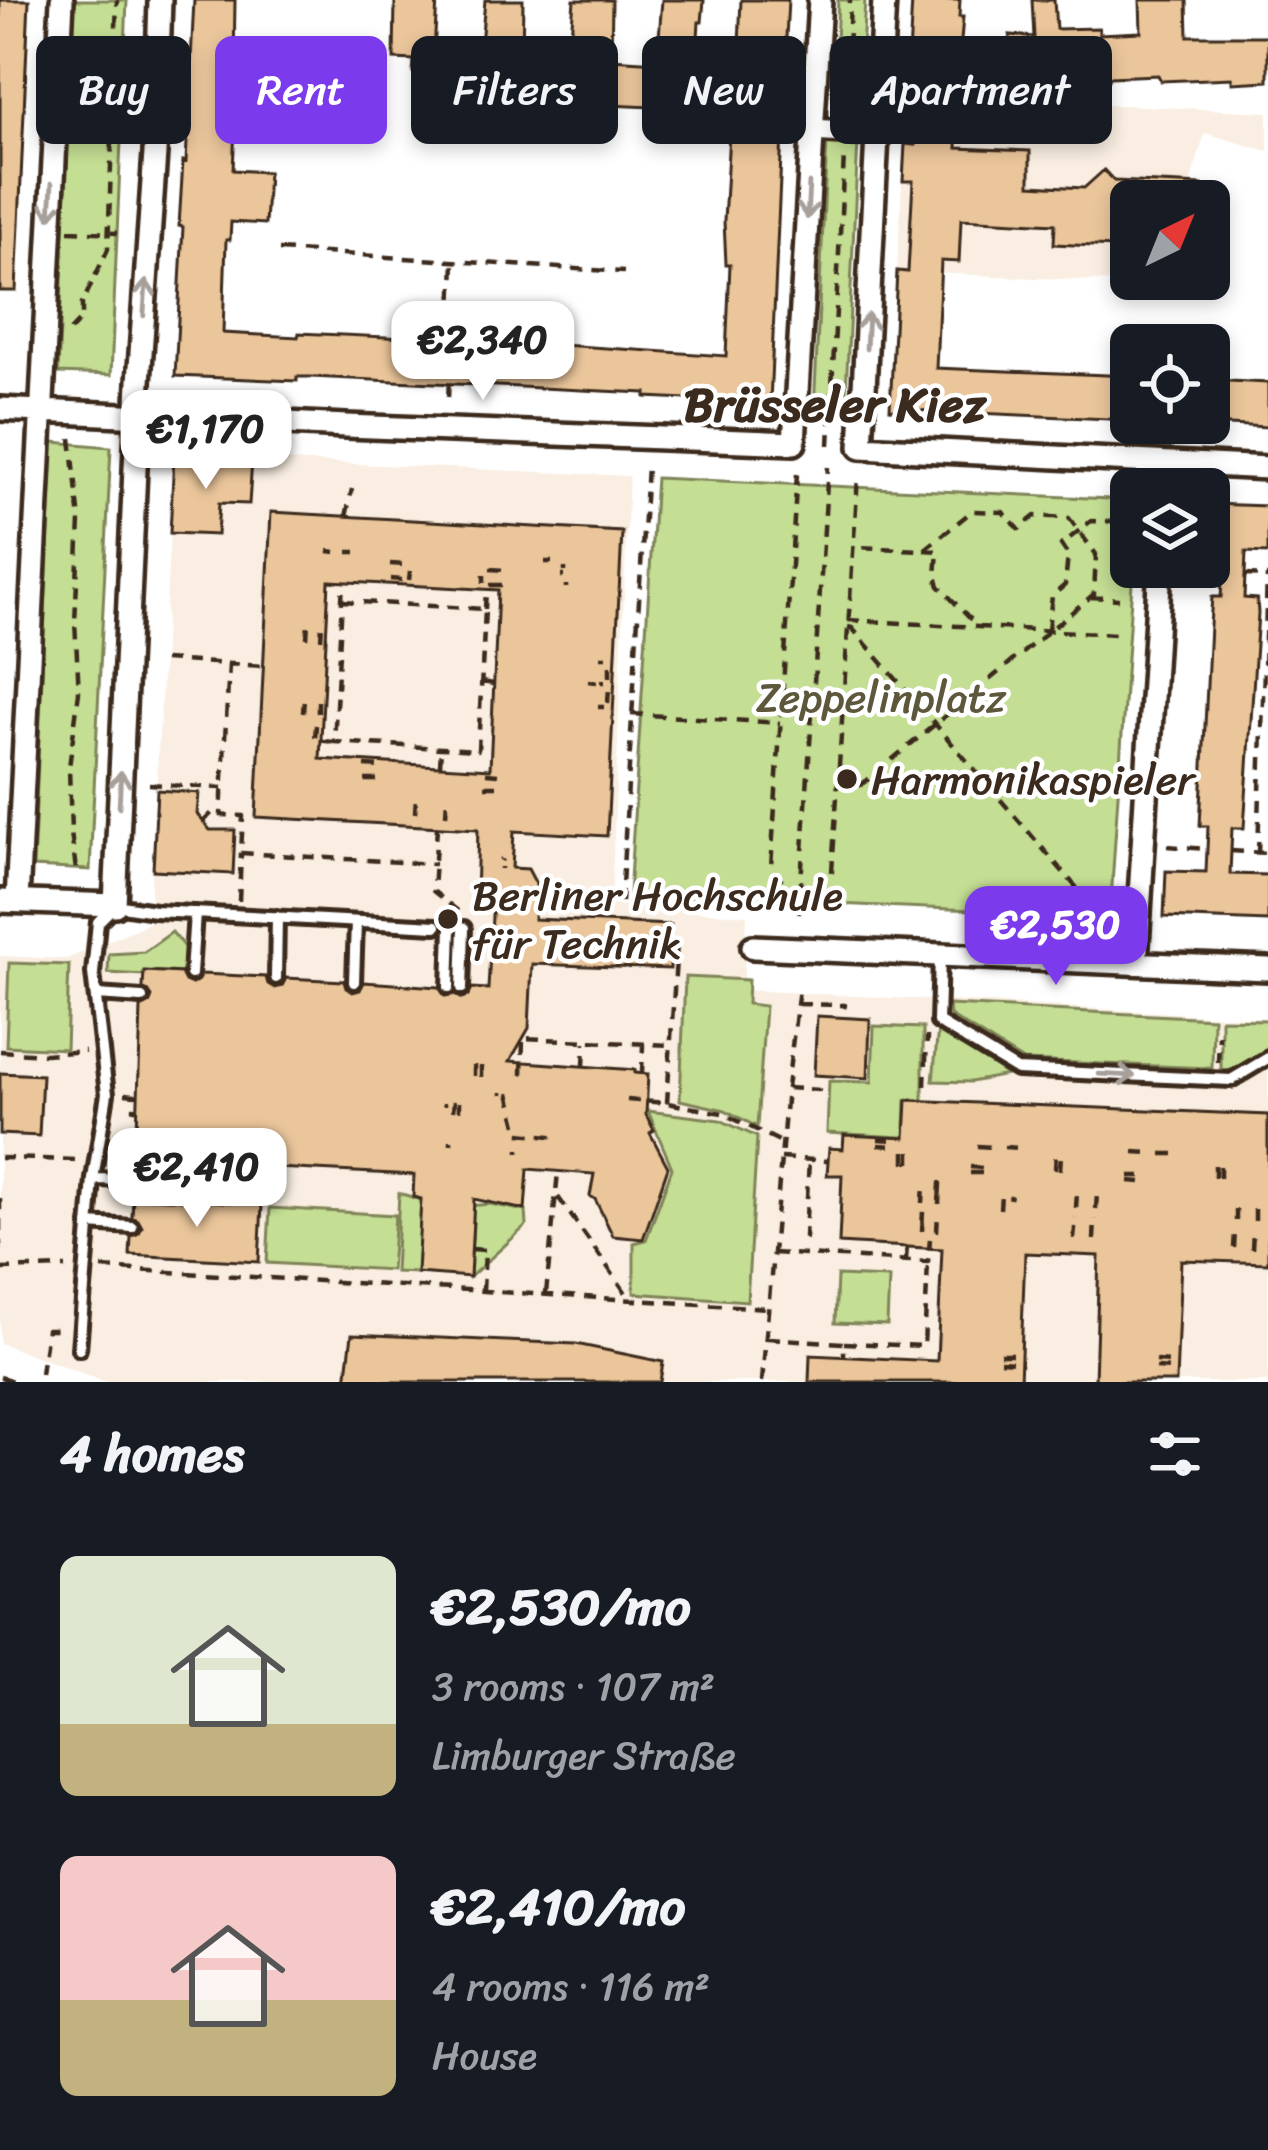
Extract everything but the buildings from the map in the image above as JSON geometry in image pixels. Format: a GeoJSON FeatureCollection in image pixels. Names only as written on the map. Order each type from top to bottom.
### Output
{"type":"FeatureCollection","features":[{"type":"Feature","properties":{"kind":"street"},"geometry":{"type":"LineString","coordinates":[[62,0],[8,901],[115,905],[160,0]]}},
{"type":"Feature","properties":{"kind":"street"},"geometry":{"type":"LineString","coordinates":[[0,409],[794,443],[820,0]]}},
{"type":"Feature","properties":{"kind":"street"},"geometry":{"type":"LineString","coordinates":[[882,36],[884,0]]}},
{"type":"Feature","properties":{"kind":"street"},"geometry":{"type":"LineString","coordinates":[[812,130],[830,131]]}},
{"type":"Feature","properties":{"kind":"street"},"geometry":{"type":"LineString","coordinates":[[876,144],[861,448],[1268,468]]}},
{"type":"Feature","properties":{"kind":"street"},"geometry":{"type":"LineString","coordinates":[[1166,463],[1166,468]]}},
{"type":"Feature","properties":{"kind":"street"},"geometry":{"type":"LineString","coordinates":[[1136,963],[1166,588]]}},
{"type":"Feature","properties":{"kind":"street"},"geometry":{"type":"LineString","coordinates":[[753,947],[1268,969]]}},
{"type":"Feature","properties":{"kind":"lane"},"geometry":{"type":"LineString","coordinates":[[79,1349],[93,1179],[107,1094],[93,973],[98,922],[115,905],[436,926]]}},
{"type":"Feature","properties":{"kind":"lane"},"geometry":{"type":"LineString","coordinates":[[191,974],[195,913]]}},
{"type":"Feature","properties":{"kind":"lane"},"geometry":{"type":"LineString","coordinates":[[275,978],[277,917]]}},
{"type":"Feature","properties":{"kind":"lane"},"geometry":{"type":"LineString","coordinates":[[354,982],[356,922]]}},
{"type":"Feature","properties":{"kind":"lane"},"geometry":{"type":"LineString","coordinates":[[455,987],[458,928]]}},
{"type":"Feature","properties":{"kind":"lane"},"geometry":{"type":"LineString","coordinates":[[940,955],[938,1022],[1017,1070],[1231,1080],[1268,1058]]}},
{"type":"Feature","properties":{"kind":"lane"},"geometry":{"type":"LineString","coordinates":[[98,995],[142,998]]}},
{"type":"Feature","properties":{"kind":"lane"},"geometry":{"type":"LineString","coordinates":[[93,1179],[134,1180]]}},
{"type":"Feature","properties":{"kind":"lane"},"geometry":{"type":"LineString","coordinates":[[89,1224],[132,1227]]}},
{"type":"Feature","properties":{"kind":"path"},"geometry":{"type":"LineString","coordinates":[[115,36],[117,0]]}},
{"type":"Feature","properties":{"kind":"path"},"geometry":{"type":"LineString","coordinates":[[849,36],[850,0]]}},
{"type":"Feature","properties":{"kind":"path"},"geometry":{"type":"LineString","coordinates":[[59,343],[82,317],[82,304],[108,249],[111,144]]}},
{"type":"Feature","properties":{"kind":"path"},"geometry":{"type":"LineString","coordinates":[[830,446],[844,144]]}},
{"type":"Feature","properties":{"kind":"path"},"geometry":{"type":"LineString","coordinates":[[842,182],[874,185]]}},
{"type":"Feature","properties":{"kind":"path"},"geometry":{"type":"LineString","coordinates":[[64,231],[118,233]]}},
{"type":"Feature","properties":{"kind":"path"},"geometry":{"type":"LineString","coordinates":[[279,250],[624,272]]}},
{"type":"Feature","properties":{"kind":"path"},"geometry":{"type":"LineString","coordinates":[[451,340],[454,261]]}},
{"type":"Feature","properties":{"kind":"path"},"geometry":{"type":"LineString","coordinates":[[448,398],[449,381]]}},
{"type":"Feature","properties":{"kind":"path"},"geometry":{"type":"LineString","coordinates":[[71,438],[80,521],[75,622],[79,692],[69,767],[76,877]]}},
{"type":"Feature","properties":{"kind":"path"},"geometry":{"type":"LineString","coordinates":[[621,902],[647,466]]}},
{"type":"Feature","properties":{"kind":"path"},"geometry":{"type":"LineString","coordinates":[[800,913],[828,467]]}},
{"type":"Feature","properties":{"kind":"path"},"geometry":{"type":"LineString","coordinates":[[796,474],[771,868],[800,902]]}},
{"type":"Feature","properties":{"kind":"path"},"geometry":{"type":"LineString","coordinates":[[800,902],[832,872],[858,477]]}},
{"type":"Feature","properties":{"kind":"path"},"geometry":{"type":"LineString","coordinates":[[346,517],[352,490]]}},
{"type":"Feature","properties":{"kind":"path"},"geometry":{"type":"LineString","coordinates":[[838,784],[861,785],[1094,594],[1096,554],[1069,518],[1035,517],[1019,529],[1003,512],[973,511],[924,550]]}},
{"type":"Feature","properties":{"kind":"path"},"geometry":{"type":"LineString","coordinates":[[1051,630],[1052,596],[1065,585],[1068,555],[1060,545],[1091,520],[1110,522]]}},
{"type":"Feature","properties":{"kind":"path"},"geometry":{"type":"LineString","coordinates":[[854,547],[938,551],[939,586],[978,627]]}},
{"type":"Feature","properties":{"kind":"path"},"geometry":{"type":"LineString","coordinates":[[390,564],[407,568],[406,580],[390,580]]}},
{"type":"Feature","properties":{"kind":"path"},"geometry":{"type":"LineString","coordinates":[[490,569],[507,570]]}},
{"type":"Feature","properties":{"kind":"path"},"geometry":{"type":"LineString","coordinates":[[1245,574],[1268,576],[1258,853]]}},
{"type":"Feature","properties":{"kind":"path"},"geometry":{"type":"LineString","coordinates":[[334,742],[343,582]]}},
{"type":"Feature","properties":{"kind":"path"},"geometry":{"type":"LineString","coordinates":[[316,725],[315,740],[478,750],[486,583],[506,586]]}},
{"type":"Feature","properties":{"kind":"path"},"geometry":{"type":"LineString","coordinates":[[1091,597],[1119,599]]}},
{"type":"Feature","properties":{"kind":"path"},"geometry":{"type":"LineString","coordinates":[[342,602],[485,609]]}},
{"type":"Feature","properties":{"kind":"path"},"geometry":{"type":"LineString","coordinates":[[307,638],[308,623]]}},
{"type":"Feature","properties":{"kind":"path"},"geometry":{"type":"LineString","coordinates":[[321,639],[322,624]]}},
{"type":"Feature","properties":{"kind":"path"},"geometry":{"type":"LineString","coordinates":[[848,624],[1117,634]]}},
{"type":"Feature","properties":{"kind":"path"},"geometry":{"type":"LineString","coordinates":[[848,624],[1083,896],[1101,892]]}},
{"type":"Feature","properties":{"kind":"path"},"geometry":{"type":"LineString","coordinates":[[603,706],[606,659]]}},
{"type":"Feature","properties":{"kind":"path"},"geometry":{"type":"LineString","coordinates":[[164,660],[263,666]]}},
{"type":"Feature","properties":{"kind":"path"},"geometry":{"type":"LineString","coordinates":[[221,815],[229,664]]}},
{"type":"Feature","properties":{"kind":"path"},"geometry":{"type":"LineString","coordinates":[[588,681],[604,682]]}},
{"type":"Feature","properties":{"kind":"path"},"geometry":{"type":"LineString","coordinates":[[482,682],[494,684]]}},
{"type":"Feature","properties":{"kind":"path"},"geometry":{"type":"LineString","coordinates":[[304,698],[304,713]]}},
{"type":"Feature","properties":{"kind":"path"},"geometry":{"type":"LineString","coordinates":[[318,699],[318,713]]}},
{"type":"Feature","properties":{"kind":"path"},"geometry":{"type":"LineString","coordinates":[[631,714],[780,723]]}},
{"type":"Feature","properties":{"kind":"path"},"geometry":{"type":"LineString","coordinates":[[440,766],[441,747]]}},
{"type":"Feature","properties":{"kind":"path"},"geometry":{"type":"LineString","coordinates":[[365,766],[379,767]]}},
{"type":"Feature","properties":{"kind":"path"},"geometry":{"type":"LineString","coordinates":[[486,772],[499,773]]}},
{"type":"Feature","properties":{"kind":"path"},"geometry":{"type":"LineString","coordinates":[[365,779],[378,780]]}},
{"type":"Feature","properties":{"kind":"path"},"geometry":{"type":"LineString","coordinates":[[149,784],[223,788]]}},
{"type":"Feature","properties":{"kind":"path"},"geometry":{"type":"LineString","coordinates":[[485,786],[499,786]]}},
{"type":"Feature","properties":{"kind":"path"},"geometry":{"type":"LineString","coordinates":[[415,813],[416,796]]}},
{"type":"Feature","properties":{"kind":"path"},"geometry":{"type":"LineString","coordinates":[[446,815],[448,798]]}},
{"type":"Feature","properties":{"kind":"path"},"geometry":{"type":"LineString","coordinates":[[203,822],[212,814],[243,816],[239,915]]}},
{"type":"Feature","properties":{"kind":"path"},"geometry":{"type":"LineString","coordinates":[[437,827],[433,891],[460,913]]}},
{"type":"Feature","properties":{"kind":"path"},"geometry":{"type":"LineString","coordinates":[[1162,846],[1207,849]]}},
{"type":"Feature","properties":{"kind":"path"},"geometry":{"type":"LineString","coordinates":[[1231,851],[1268,854]]}},
{"type":"Feature","properties":{"kind":"path"},"geometry":{"type":"LineString","coordinates":[[241,853],[435,864]]}},
{"type":"Feature","properties":{"kind":"path"},"geometry":{"type":"LineString","coordinates":[[667,1103],[677,943]]}},
{"type":"Feature","properties":{"kind":"path"},"geometry":{"type":"LineString","coordinates":[[762,1382],[799,988]]}},
{"type":"Feature","properties":{"kind":"path"},"geometry":{"type":"LineString","coordinates":[[798,1004],[844,1008]]}},
{"type":"Feature","properties":{"kind":"path"},"geometry":{"type":"LineString","coordinates":[[925,1086],[927,1034]]}},
{"type":"Feature","properties":{"kind":"path"},"geometry":{"type":"LineString","coordinates":[[1216,1080],[1219,1036]]}},
{"type":"Feature","properties":{"kind":"path"},"geometry":{"type":"LineString","coordinates":[[522,1075],[523,1038],[670,1045]]}},
{"type":"Feature","properties":{"kind":"path"},"geometry":{"type":"LineString","coordinates":[[584,1066],[586,1041]]}},
{"type":"Feature","properties":{"kind":"path"},"geometry":{"type":"LineString","coordinates":[[642,1074],[643,1044]]}},
{"type":"Feature","properties":{"kind":"path"},"geometry":{"type":"LineString","coordinates":[[0,1051],[103,1050]]}},
{"type":"Feature","properties":{"kind":"path"},"geometry":{"type":"LineString","coordinates":[[477,1076],[478,1066]]}},
{"type":"Feature","properties":{"kind":"path"},"geometry":{"type":"LineString","coordinates":[[787,1088],[819,1090],[819,1086]]}},
{"type":"Feature","properties":{"kind":"path"},"geometry":{"type":"LineString","coordinates":[[504,1093],[519,1133],[561,1137]]}},
{"type":"Feature","properties":{"kind":"path"},"geometry":{"type":"LineString","coordinates":[[126,1094],[134,1095],[134,1109],[138,1109]]}},
{"type":"Feature","properties":{"kind":"path"},"geometry":{"type":"LineString","coordinates":[[627,1100],[722,1113],[782,1143]]}},
{"type":"Feature","properties":{"kind":"path"},"geometry":{"type":"LineString","coordinates":[[456,1102],[456,1111]]}},
{"type":"Feature","properties":{"kind":"path"},"geometry":{"type":"LineString","coordinates":[[878,1142],[893,1143]]}},
{"type":"Feature","properties":{"kind":"path"},"geometry":{"type":"LineString","coordinates":[[977,1146],[993,1147]]}},
{"type":"Feature","properties":{"kind":"path"},"geometry":{"type":"LineString","coordinates":[[1004,1147],[1019,1148]]}},
{"type":"Feature","properties":{"kind":"path"},"geometry":{"type":"LineString","coordinates":[[907,1163],[908,1150]]}},
{"type":"Feature","properties":{"kind":"path"},"geometry":{"type":"LineString","coordinates":[[1134,1152],[1150,1154]]}},
{"type":"Feature","properties":{"kind":"path"},"geometry":{"type":"LineString","coordinates":[[1058,1154],[1058,1170]]}},
{"type":"Feature","properties":{"kind":"path"},"geometry":{"type":"LineString","coordinates":[[1162,1154],[1177,1154]]}},
{"type":"Feature","properties":{"kind":"path"},"geometry":{"type":"LineString","coordinates":[[0,1158],[97,1161]]}},
{"type":"Feature","properties":{"kind":"path"},"geometry":{"type":"LineString","coordinates":[[781,1158],[828,1162]]}},
{"type":"Feature","properties":{"kind":"path"},"geometry":{"type":"LineString","coordinates":[[808,1238],[809,1160]]}},
{"type":"Feature","properties":{"kind":"path"},"geometry":{"type":"LineString","coordinates":[[1217,1178],[1218,1160]]}},
{"type":"Feature","properties":{"kind":"path"},"geometry":{"type":"LineString","coordinates":[[970,1170],[983,1171]]}},
{"type":"Feature","properties":{"kind":"path"},"geometry":{"type":"LineString","coordinates":[[546,1294],[558,1172]]}},
{"type":"Feature","properties":{"kind":"path"},"geometry":{"type":"LineString","coordinates":[[1129,1178],[1142,1179]]}},
{"type":"Feature","properties":{"kind":"path"},"geometry":{"type":"LineString","coordinates":[[1076,1208],[1077,1192]]}},
{"type":"Feature","properties":{"kind":"path"},"geometry":{"type":"LineString","coordinates":[[1096,1209],[1097,1193]]}},
{"type":"Feature","properties":{"kind":"path"},"geometry":{"type":"LineString","coordinates":[[1000,1194],[1000,1209]]}},
{"type":"Feature","properties":{"kind":"path"},"geometry":{"type":"LineString","coordinates":[[558,1197],[631,1300]]}},
{"type":"Feature","properties":{"kind":"path"},"geometry":{"type":"LineString","coordinates":[[0,1198],[0,1253]]}},
{"type":"Feature","properties":{"kind":"path"},"geometry":{"type":"LineString","coordinates":[[1255,1222],[1256,1200]]}},
{"type":"Feature","properties":{"kind":"path"},"geometry":{"type":"LineString","coordinates":[[937,1232],[938,1212]]}},
{"type":"Feature","properties":{"kind":"path"},"geometry":{"type":"LineString","coordinates":[[1074,1240],[1076,1217]]}},
{"type":"Feature","properties":{"kind":"path"},"geometry":{"type":"LineString","coordinates":[[1094,1240],[1095,1219]]}},
{"type":"Feature","properties":{"kind":"path"},"geometry":{"type":"LineString","coordinates":[[1234,1246],[1235,1231]]}},
{"type":"Feature","properties":{"kind":"path"},"geometry":{"type":"LineString","coordinates":[[1253,1248],[1254,1231]]}},
{"type":"Feature","properties":{"kind":"path"},"geometry":{"type":"LineString","coordinates":[[765,1338],[924,1346],[930,1242],[942,1244]]}},
{"type":"Feature","properties":{"kind":"path"},"geometry":{"type":"LineString","coordinates":[[906,1260],[907,1246]]}},
{"type":"Feature","properties":{"kind":"path"},"geometry":{"type":"LineString","coordinates":[[472,1249],[484,1250],[483,1291]]}},
{"type":"Feature","properties":{"kind":"path"},"geometry":{"type":"LineString","coordinates":[[773,1253],[928,1262]]}},
{"type":"Feature","properties":{"kind":"path"},"geometry":{"type":"LineString","coordinates":[[0,1268],[86,1267],[768,1308]]}},
{"type":"Feature","properties":{"kind":"path"},"geometry":{"type":"LineString","coordinates":[[41,1374],[47,1328],[81,1330]]}},
{"type":"Feature","properties":{"kind":"path"},"geometry":{"type":"LineString","coordinates":[[844,1343],[844,1356]]}},
{"type":"Feature","properties":{"kind":"path"},"geometry":{"type":"LineString","coordinates":[[1000,1357],[1014,1358]]}},
{"type":"Feature","properties":{"kind":"path"},"geometry":{"type":"LineString","coordinates":[[1156,1365],[1170,1365]]}},
{"type":"Feature","properties":{"kind":"path"},"geometry":{"type":"LineString","coordinates":[[0,1377],[16,1382]]}},
{"type":"Feature","properties":{"kind":"shaded area"},"geometry":{"type":"Polygon","coordinates":[[[1112,105],[1268,112],[1268,151],[1205,133],[1191,180],[1110,180],[1110,282],[897,271],[904,144],[1112,144],[1112,105]]]}},
{"type":"Feature","properties":{"kind":"shaded area","name":"Berliner Hochschule für Technik"},"geometry":{"type":"Polygon","coordinates":[[[174,456],[629,476],[611,905],[747,915],[743,990],[1268,1018],[1268,1382],[106,1382],[0,1343],[0,956],[67,959],[149,923],[174,456]]]}},
{"type":"Feature","properties":{"kind":"green space"},"geometry":{"type":"Polygon","coordinates":[[[74,0],[127,0],[125,36],[72,36],[74,0]]]}},
{"type":"Feature","properties":{"kind":"green space"},"geometry":{"type":"Polygon","coordinates":[[[838,0],[865,0],[863,36],[836,36],[838,0]]]}},
{"type":"Feature","properties":{"kind":"green space"},"geometry":{"type":"Polygon","coordinates":[[[827,141],[858,144],[845,413],[814,410],[827,141]]]}},
{"type":"Feature","properties":{"kind":"green space"},"geometry":{"type":"Polygon","coordinates":[[[68,144],[121,144],[111,375],[58,373],[68,144]]]}},
{"type":"Feature","properties":{"kind":"green space"},"geometry":{"type":"Polygon","coordinates":[[[53,442],[111,447],[90,870],[33,867],[53,442]]]}},
{"type":"Feature","properties":{"kind":"green space","name":"Zeppelinplatz"},"geometry":{"type":"Polygon","coordinates":[[[656,478],[1110,499],[1110,588],[1132,588],[1110,916],[629,895],[656,478]]]}},
{"type":"Feature","properties":{"kind":"green space"},"geometry":{"type":"Polygon","coordinates":[[[172,932],[188,952],[187,973],[108,973],[109,954],[144,952],[172,932]]]}},
{"type":"Feature","properties":{"kind":"green space"},"geometry":{"type":"Polygon","coordinates":[[[9,963],[69,965],[66,1049],[6,1046],[9,963]]]}},
{"type":"Feature","properties":{"kind":"green space"},"geometry":{"type":"Polygon","coordinates":[[[685,977],[748,980],[747,1004],[765,1006],[757,1127],[725,1110],[680,1100],[685,977]]]}},
{"type":"Feature","properties":{"kind":"green space"},"geometry":{"type":"Polygon","coordinates":[[[949,1005],[1213,1018],[1212,1068],[1023,1061],[950,1016],[949,1005]]]}},
{"type":"Feature","properties":{"kind":"green space"},"geometry":{"type":"Polygon","coordinates":[[[1221,1019],[1268,1020],[1268,1051],[1234,1071],[1221,1069],[1221,1019]]]}},
{"type":"Feature","properties":{"kind":"green space"},"geometry":{"type":"Polygon","coordinates":[[[874,1026],[923,1028],[923,1100],[906,1100],[905,1128],[921,1138],[827,1133],[829,1081],[872,1082],[874,1026]]]}},
{"type":"Feature","properties":{"kind":"green space"},"geometry":{"type":"Polygon","coordinates":[[[938,1028],[1007,1075],[971,1082],[933,1081],[938,1028]]]}},
{"type":"Feature","properties":{"kind":"green space"},"geometry":{"type":"Polygon","coordinates":[[[648,1111],[720,1120],[757,1137],[747,1301],[634,1293],[634,1243],[646,1240],[672,1168],[648,1111]]]}},
{"type":"Feature","properties":{"kind":"green space"},"geometry":{"type":"Polygon","coordinates":[[[399,1193],[447,1208],[490,1204],[526,1211],[527,1225],[470,1277],[473,1222],[421,1219],[417,1273],[395,1272],[399,1193]]]}},
{"type":"Feature","properties":{"kind":"green space"},"geometry":{"type":"Polygon","coordinates":[[[270,1208],[395,1215],[391,1270],[267,1263],[270,1208]]]}},
{"type":"Feature","properties":{"kind":"green space"},"geometry":{"type":"Polygon","coordinates":[[[837,1276],[889,1278],[887,1325],[835,1323],[837,1276]]]}},
{"type":"Feature","properties":{"kind":"place","name":"Harmonikaspieler"},"geometry":{"type":"Point","coordinates":[847,779]}},
{"type":"Feature","properties":{"kind":"place","name":"Berliner Hochschule für Technik"},"geometry":{"type":"Point","coordinates":[448,919]}},
{"type":"Feature","properties":{"kind":"district","name":"Brüsseler Kiez"},"geometry":{"type":"Point","coordinates":[835,404]}}]}
